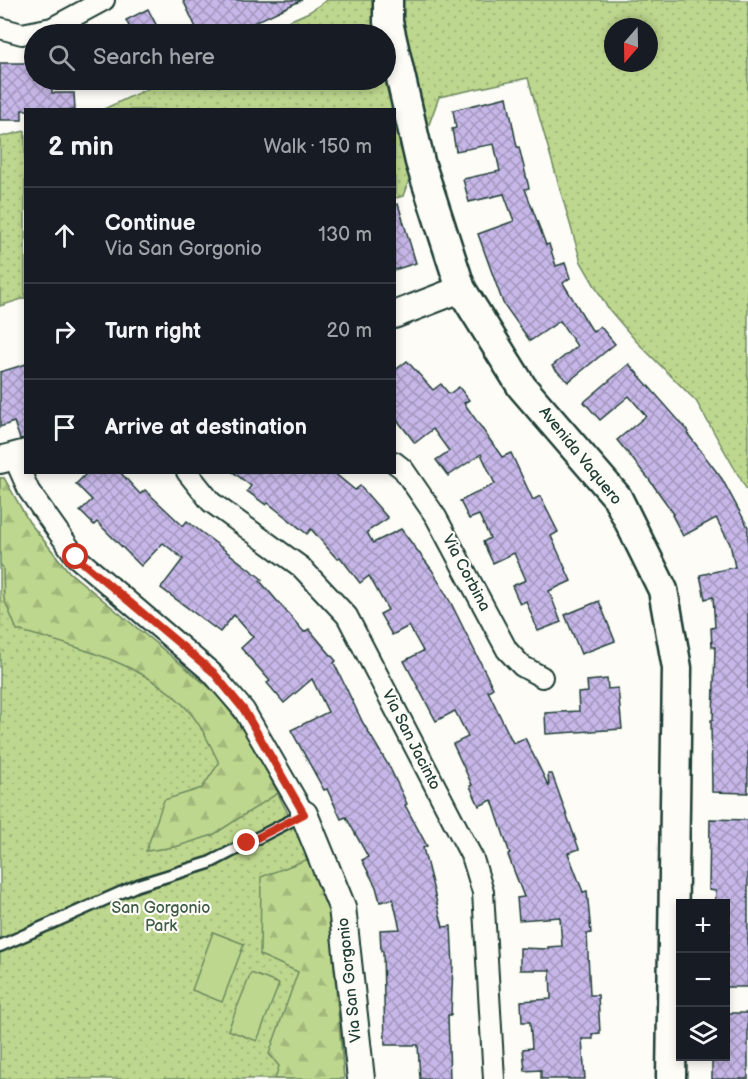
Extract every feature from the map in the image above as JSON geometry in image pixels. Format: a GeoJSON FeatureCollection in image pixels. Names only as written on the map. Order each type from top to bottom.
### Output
{"type":"FeatureCollection","features":[{"type":"Feature","properties":{"kind":"main road","name":"Avenida Vaquero"},"geometry":{"type":"LineString","coordinates":[[388,0],[388,24]]}},
{"type":"Feature","properties":{"kind":"main road","name":"Avenida Vaquero"},"geometry":{"type":"LineString","coordinates":[[396,57],[420,162],[461,290],[522,387],[617,497],[663,590],[676,668],[671,1079]]}},
{"type":"Feature","properties":{"kind":"street"},"geometry":{"type":"LineString","coordinates":[[59,24],[104,0]]}},
{"type":"Feature","properties":{"kind":"street"},"geometry":{"type":"LineString","coordinates":[[0,28],[24,34]]}},
{"type":"Feature","properties":{"kind":"street"},"geometry":{"type":"LineString","coordinates":[[396,314],[461,290]]}},
{"type":"Feature","properties":{"kind":"street","name":"Via San Gorgonio"},"geometry":{"type":"LineString","coordinates":[[13,457],[29,492],[76,557],[213,672],[244,710],[304,814],[342,907],[361,1079]]}},
{"type":"Feature","properties":{"kind":"street","name":"Via Corbina"},"geometry":{"type":"LineString","coordinates":[[396,464],[403,469],[436,517],[507,650],[522,666],[542,677]]}},
{"type":"Feature","properties":{"kind":"street","name":"Via San Jacinto"},"geometry":{"type":"LineString","coordinates":[[189,474],[211,502],[301,567],[347,616],[473,858],[483,892],[494,1079]]}},
{"type":"Feature","properties":{"kind":"lane"},"geometry":{"type":"LineString","coordinates":[[0,946],[138,885],[209,862],[304,814]]}},
{"type":"Feature","properties":{"kind":"green space"},"geometry":{"type":"Polygon","coordinates":[[[327,0],[748,0],[748,492],[696,401],[636,341],[607,307],[581,262],[528,78],[439,97],[403,196],[396,198],[396,108],[106,108],[145,90],[396,90],[396,24],[282,24],[309,12],[327,0]]]}},
{"type":"Feature","properties":{"kind":"green space"},"geometry":{"type":"Polygon","coordinates":[[[24,131],[24,298],[0,306],[0,137],[24,131]]]}},
{"type":"Feature","properties":{"kind":"green space","name":"San Gorgonio Park"},"geometry":{"type":"Polygon","coordinates":[[[0,478],[4,478],[29,522],[69,572],[216,693],[246,732],[311,858],[332,956],[339,1008],[344,1079],[0,1079],[0,478]]]}},
{"type":"Feature","properties":{"kind":"green space"},"geometry":{"type":"Polygon","coordinates":[[[0,478],[4,478],[29,522],[69,572],[216,693],[246,732],[278,793],[213,835],[175,847],[146,851],[164,800],[202,788],[219,763],[192,715],[157,683],[112,660],[17,630],[4,599],[3,568],[0,564],[0,478]]]}},
{"type":"Feature","properties":{"kind":"green space"},"geometry":{"type":"Polygon","coordinates":[[[311,858],[328,899],[344,1079],[275,1079],[279,1066],[269,1054],[298,972],[260,955],[261,877],[311,858]]]}},
{"type":"Feature","properties":{"kind":"green space"},"geometry":{"type":"Polygon","coordinates":[[[213,932],[244,944],[222,1002],[192,990],[213,932]]]}},
{"type":"Feature","properties":{"kind":"green space"},"geometry":{"type":"Polygon","coordinates":[[[251,973],[279,984],[257,1041],[228,1030],[251,973]]]}},
{"type":"Feature","properties":{"kind":"building"},"geometry":{"type":"Polygon","coordinates":[[[183,0],[302,0],[251,24],[194,24],[183,0]]]}},
{"type":"Feature","properties":{"kind":"building"},"geometry":{"type":"Polygon","coordinates":[[[148,9],[156,24],[128,24],[126,20],[148,9]]]}},
{"type":"Feature","properties":{"kind":"building"},"geometry":{"type":"Polygon","coordinates":[[[0,63],[24,63],[24,90],[74,93],[75,108],[24,108],[22,120],[0,120],[0,63]]]}},
{"type":"Feature","properties":{"kind":"building"},"geometry":{"type":"Polygon","coordinates":[[[507,97],[517,147],[519,147],[529,188],[525,189],[546,245],[549,244],[556,266],[565,263],[570,278],[563,283],[593,332],[600,326],[615,344],[568,382],[552,366],[577,346],[560,321],[530,341],[503,303],[478,234],[514,221],[504,194],[469,202],[463,179],[500,171],[494,144],[456,151],[452,129],[456,128],[453,110],[507,97]]]}},
{"type":"Feature","properties":{"kind":"building"},"geometry":{"type":"Polygon","coordinates":[[[396,204],[398,204],[416,263],[396,269],[396,204]]]}},
{"type":"Feature","properties":{"kind":"building"},"geometry":{"type":"Polygon","coordinates":[[[407,361],[433,390],[441,384],[449,394],[459,387],[469,400],[464,403],[502,457],[511,453],[533,500],[540,496],[558,532],[551,536],[571,581],[549,591],[561,622],[538,631],[526,601],[520,604],[512,586],[526,580],[514,553],[493,563],[483,542],[490,538],[479,515],[469,519],[460,501],[495,484],[481,454],[448,476],[436,460],[449,451],[433,429],[415,443],[396,419],[396,369],[407,361]]]}},
{"type":"Feature","properties":{"kind":"building"},"geometry":{"type":"Polygon","coordinates":[[[629,364],[689,432],[688,434],[722,479],[748,527],[748,793],[712,792],[711,720],[713,720],[715,647],[712,647],[711,628],[715,627],[713,597],[705,599],[700,575],[735,567],[730,544],[716,518],[683,536],[672,515],[674,514],[617,440],[646,416],[629,396],[600,420],[584,402],[629,364]]]}},
{"type":"Feature","properties":{"kind":"building"},"geometry":{"type":"Polygon","coordinates":[[[24,365],[24,438],[20,439],[14,422],[0,427],[0,372],[24,365]]]}},
{"type":"Feature","properties":{"kind":"building"},"geometry":{"type":"Polygon","coordinates":[[[86,474],[122,474],[140,494],[145,490],[183,526],[187,521],[262,579],[260,581],[304,632],[309,629],[336,661],[334,663],[363,723],[390,768],[407,804],[405,805],[427,846],[423,848],[443,927],[451,926],[453,965],[451,1015],[448,1015],[450,1079],[420,1079],[418,1045],[385,1045],[383,951],[381,951],[380,930],[400,929],[393,899],[380,902],[376,887],[362,860],[368,857],[346,817],[341,819],[327,789],[324,790],[291,730],[328,712],[312,679],[284,703],[267,683],[270,681],[241,648],[253,637],[234,615],[220,632],[161,588],[183,559],[163,543],[141,566],[97,522],[94,525],[80,511],[92,500],[76,484],[86,474]]]}},
{"type":"Feature","properties":{"kind":"building"},"geometry":{"type":"Polygon","coordinates":[[[236,474],[335,474],[355,490],[360,486],[388,518],[367,532],[373,543],[401,529],[432,570],[452,605],[493,688],[488,691],[513,743],[525,738],[549,787],[548,774],[552,774],[579,849],[568,853],[583,892],[587,891],[591,933],[587,934],[590,995],[598,995],[600,1033],[592,1034],[593,1039],[582,1039],[585,1079],[541,1079],[541,1070],[525,1071],[523,1049],[532,1048],[530,1022],[522,1022],[521,1001],[551,999],[550,970],[520,970],[520,948],[548,949],[548,947],[562,946],[560,917],[519,920],[517,898],[524,897],[508,855],[510,854],[492,800],[479,806],[453,744],[468,737],[455,711],[436,721],[404,661],[423,651],[409,626],[392,635],[380,614],[388,610],[369,576],[360,583],[340,557],[337,559],[311,529],[307,534],[268,503],[266,505],[247,491],[251,486],[236,474]]]}},
{"type":"Feature","properties":{"kind":"building"},"geometry":{"type":"Polygon","coordinates":[[[599,601],[615,641],[581,654],[565,615],[599,601]]]}},
{"type":"Feature","properties":{"kind":"building"},"geometry":{"type":"Polygon","coordinates":[[[607,679],[608,689],[618,688],[622,729],[546,734],[545,713],[579,711],[578,693],[588,692],[587,681],[607,679]]]}},
{"type":"Feature","properties":{"kind":"building"},"geometry":{"type":"Polygon","coordinates":[[[710,819],[748,820],[748,987],[730,987],[730,899],[715,899],[716,891],[709,890],[710,819]]]}},
{"type":"Feature","properties":{"kind":"building"},"geometry":{"type":"Polygon","coordinates":[[[730,1013],[748,1013],[748,1079],[712,1079],[712,1061],[730,1061],[730,1013]]]}},
{"type":"Feature","properties":{"kind":"route"},"geometry":{"type":"LineString","coordinates":[[76,557],[213,672],[244,710],[304,814],[247,843]]}}]}
